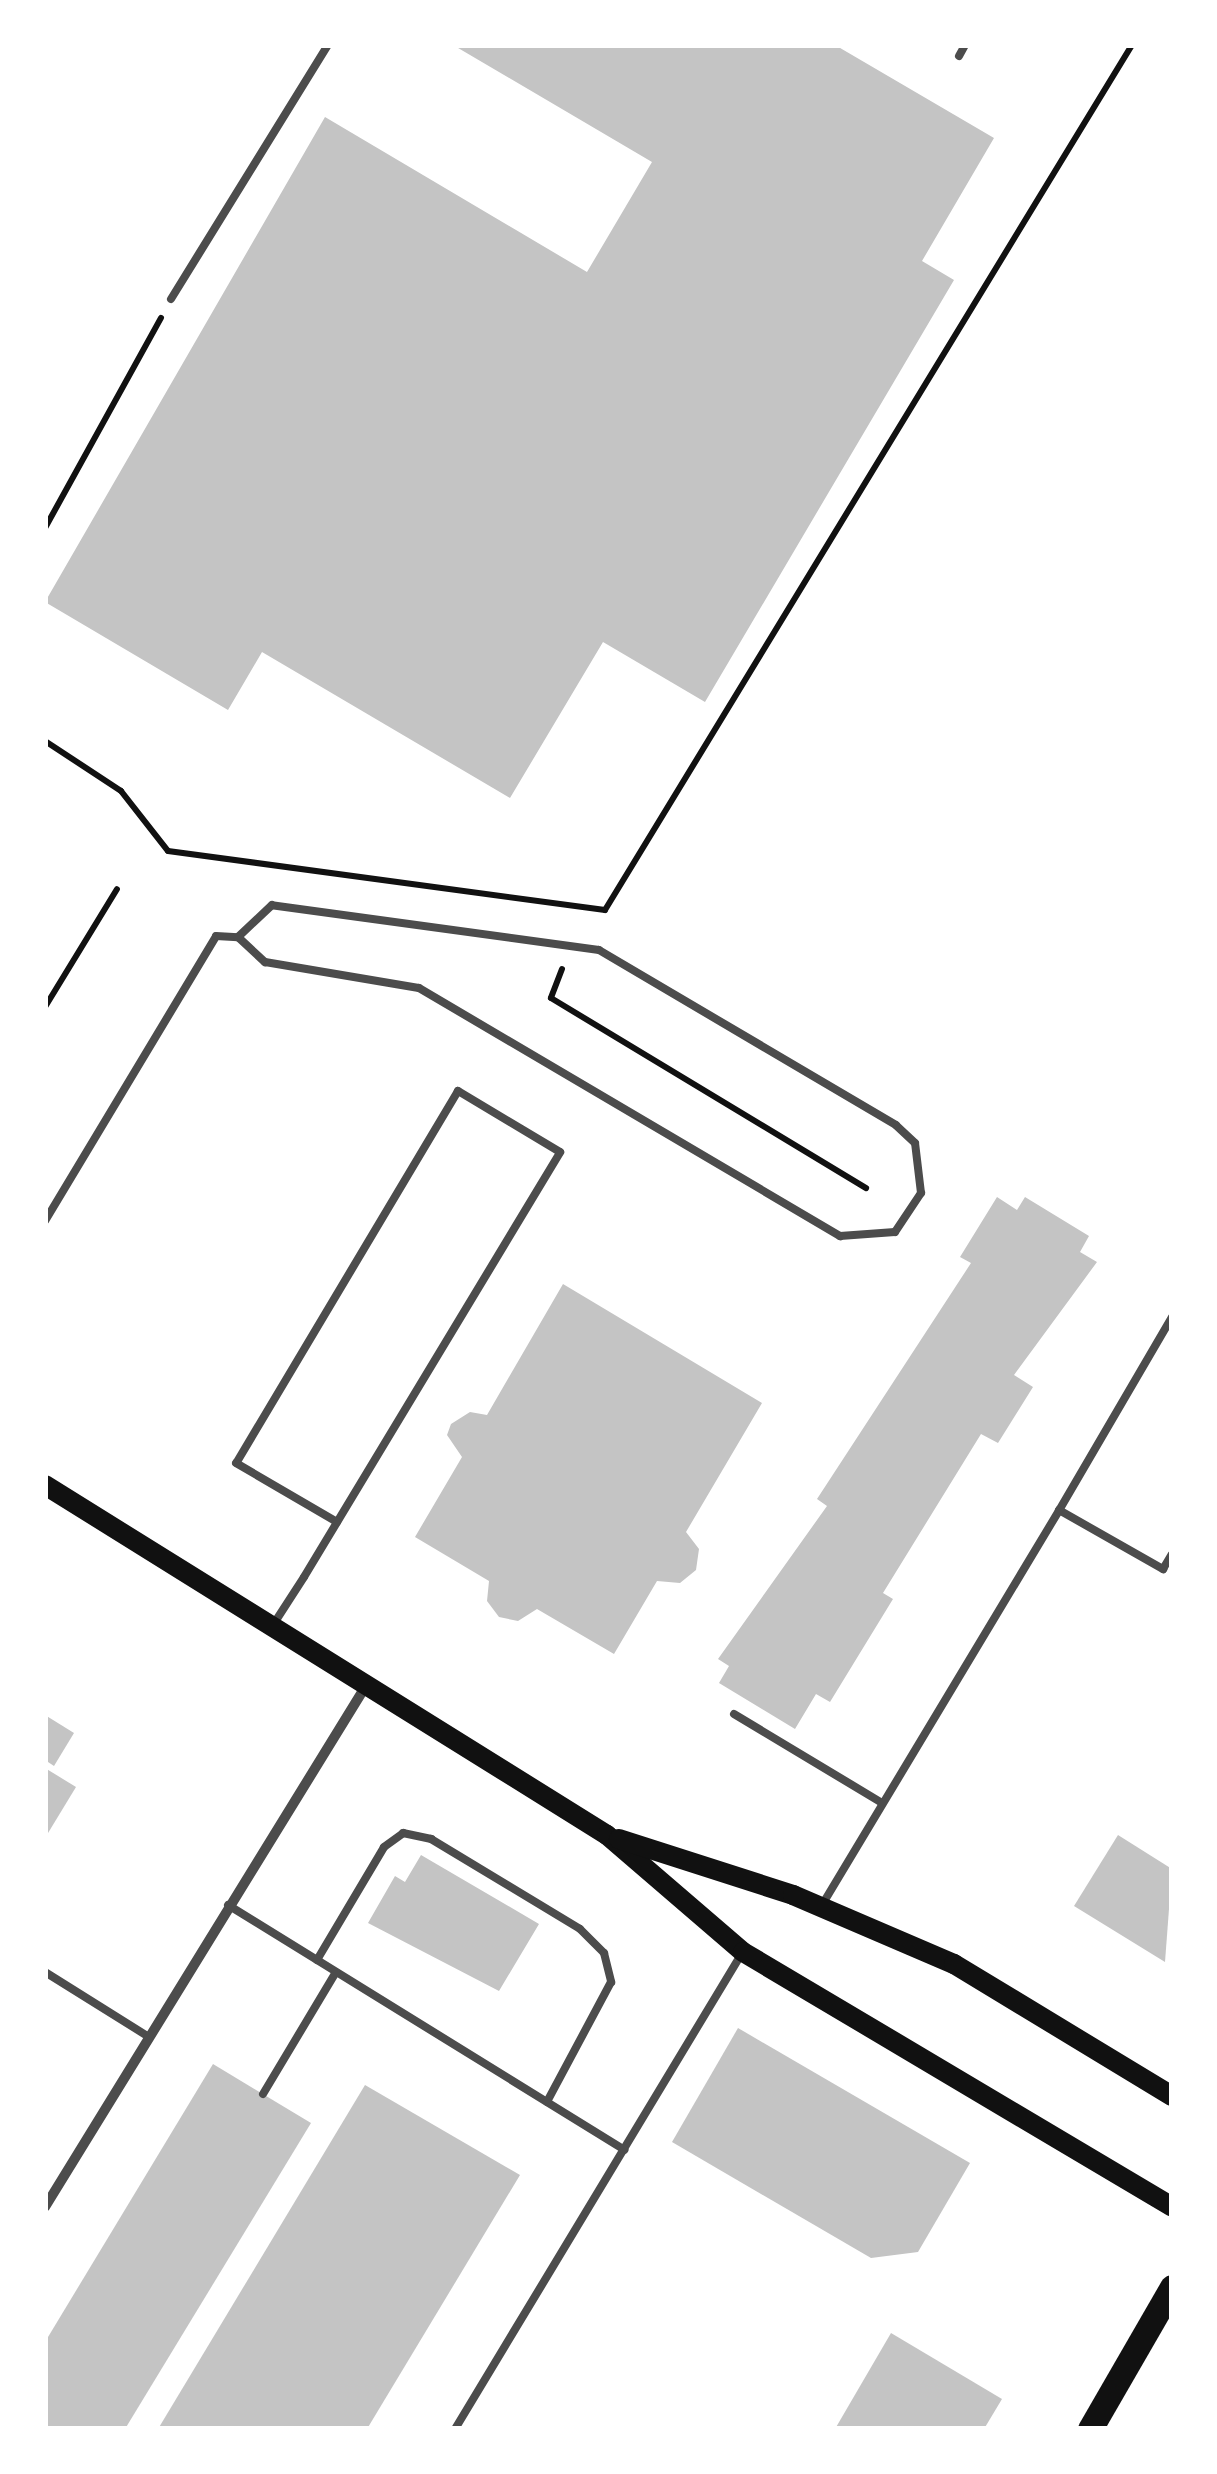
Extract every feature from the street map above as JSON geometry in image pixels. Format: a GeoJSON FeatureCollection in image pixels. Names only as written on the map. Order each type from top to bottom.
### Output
{"type":"FeatureCollection","features":[{"type":"Feature","properties":{"kind":"main road"},"geometry":{"type":"LineString","coordinates":[[45,1485],[607,1835],[743,1952],[1172,2207]]}},
{"type":"Feature","properties":{"kind":"main road"},"geometry":{"type":"LineString","coordinates":[[607,1835],[821,1907],[954,1964],[1172,2096]]}},
{"type":"Feature","properties":{"kind":"main road"},"geometry":{"type":"LineString","coordinates":[[1090,2429],[1172,2287]]}},
{"type":"Feature","properties":{"kind":"street"},"geometry":{"type":"LineString","coordinates":[[45,2207],[146,2035],[368,1684]]}},
{"type":"Feature","properties":{"kind":"lane"},"geometry":{"type":"LineString","coordinates":[[171,299],[328,45]]}},
{"type":"Feature","properties":{"kind":"lane"},"geometry":{"type":"LineString","coordinates":[[959,56],[965,45]]}},
{"type":"Feature","properties":{"kind":"lane"},"geometry":{"type":"LineString","coordinates":[[45,1221],[216,936],[238,937],[265,962],[419,988],[840,1236],[895,1232],[921,1192],[915,1142],[896,1125],[599,950],[272,905],[238,937]]}},
{"type":"Feature","properties":{"kind":"lane"},"geometry":{"type":"LineString","coordinates":[[274,1625],[337,1522],[560,1152],[458,1091],[236,1464],[337,1522]]}},
{"type":"Feature","properties":{"kind":"lane"},"geometry":{"type":"LineString","coordinates":[[821,1907],[1172,1317]]}},
{"type":"Feature","properties":{"kind":"lane"},"geometry":{"type":"LineString","coordinates":[[1058,1510],[1168,1572],[1172,1554]]}},
{"type":"Feature","properties":{"kind":"lane"},"geometry":{"type":"LineString","coordinates":[[734,1714],[882,1803]]}},
{"type":"Feature","properties":{"kind":"lane"},"geometry":{"type":"LineString","coordinates":[[318,1960],[384,1847],[403,1833],[431,1840],[580,1930],[604,1953],[611,1982],[547,2102]]}},
{"type":"Feature","properties":{"kind":"lane"},"geometry":{"type":"LineString","coordinates":[[228,1905],[624,2150]]}},
{"type":"Feature","properties":{"kind":"lane"},"geometry":{"type":"LineString","coordinates":[[455,2429],[743,1952]]}},
{"type":"Feature","properties":{"kind":"lane"},"geometry":{"type":"LineString","coordinates":[[45,1972],[146,2035]]}},
{"type":"Feature","properties":{"kind":"lane"},"geometry":{"type":"LineString","coordinates":[[263,2094],[336,1972]]}},
{"type":"Feature","properties":{"kind":"path"},"geometry":{"type":"LineString","coordinates":[[45,740],[122,791],[168,852],[606,910],[1132,45]]}},
{"type":"Feature","properties":{"kind":"path"},"geometry":{"type":"LineString","coordinates":[[45,528],[171,299]]}},
{"type":"Feature","properties":{"kind":"path"},"geometry":{"type":"LineString","coordinates":[[45,1007],[118,889]]}},
{"type":"Feature","properties":{"kind":"path"},"geometry":{"type":"LineString","coordinates":[[563,966],[551,998],[866,1188]]}},
{"type":"Feature","properties":{"kind":"building"},"geometry":{"type":"Polygon","coordinates":[[[453,45],[835,45],[994,138],[922,261],[954,280],[705,702],[603,642],[510,798],[262,652],[228,710],[45,602],[325,117],[587,272],[652,162],[453,45]]]}},
{"type":"Feature","properties":{"kind":"building"},"geometry":{"type":"Polygon","coordinates":[[[997,1197],[1017,1210],[1025,1197],[1089,1236],[1080,1252],[1097,1262],[1014,1375],[1033,1387],[998,1443],[981,1434],[883,1593],[893,1599],[830,1702],[816,1694],[795,1729],[719,1683],[729,1666],[718,1659],[827,1506],[817,1499],[971,1263],[960,1257],[997,1197]]]}},
{"type":"Feature","properties":{"kind":"building"},"geometry":{"type":"Polygon","coordinates":[[[563,1284],[762,1403],[686,1532],[699,1549],[696,1570],[680,1583],[657,1581],[614,1654],[537,1609],[518,1621],[499,1617],[487,1601],[489,1581],[415,1537],[462,1457],[447,1435],[451,1424],[470,1412],[487,1415],[563,1284]]]}},
{"type":"Feature","properties":{"kind":"building"},"geometry":{"type":"Polygon","coordinates":[[[45,1715],[74,1733],[54,1766],[45,1760],[45,1715]]]}},
{"type":"Feature","properties":{"kind":"building"},"geometry":{"type":"Polygon","coordinates":[[[45,1768],[76,1787],[45,1838],[45,1768]]]}},
{"type":"Feature","properties":{"kind":"building"},"geometry":{"type":"Polygon","coordinates":[[[1118,1835],[1172,1869],[1165,1962],[1074,1906],[1118,1835]]]}},
{"type":"Feature","properties":{"kind":"building"},"geometry":{"type":"Polygon","coordinates":[[[421,1855],[539,1924],[499,1991],[368,1923],[395,1876],[405,1882],[421,1855]]]}},
{"type":"Feature","properties":{"kind":"building"},"geometry":{"type":"Polygon","coordinates":[[[738,2028],[970,2163],[918,2252],[871,2258],[672,2142],[738,2028]]]}},
{"type":"Feature","properties":{"kind":"building"},"geometry":{"type":"Polygon","coordinates":[[[213,2064],[311,2123],[125,2429],[45,2429],[45,2342],[213,2064]]]}},
{"type":"Feature","properties":{"kind":"building"},"geometry":{"type":"Polygon","coordinates":[[[365,2085],[520,2175],[367,2429],[158,2429],[365,2085]]]}},
{"type":"Feature","properties":{"kind":"building"},"geometry":{"type":"Polygon","coordinates":[[[891,2333],[1002,2399],[984,2429],[835,2429],[891,2333]]]}}]}
